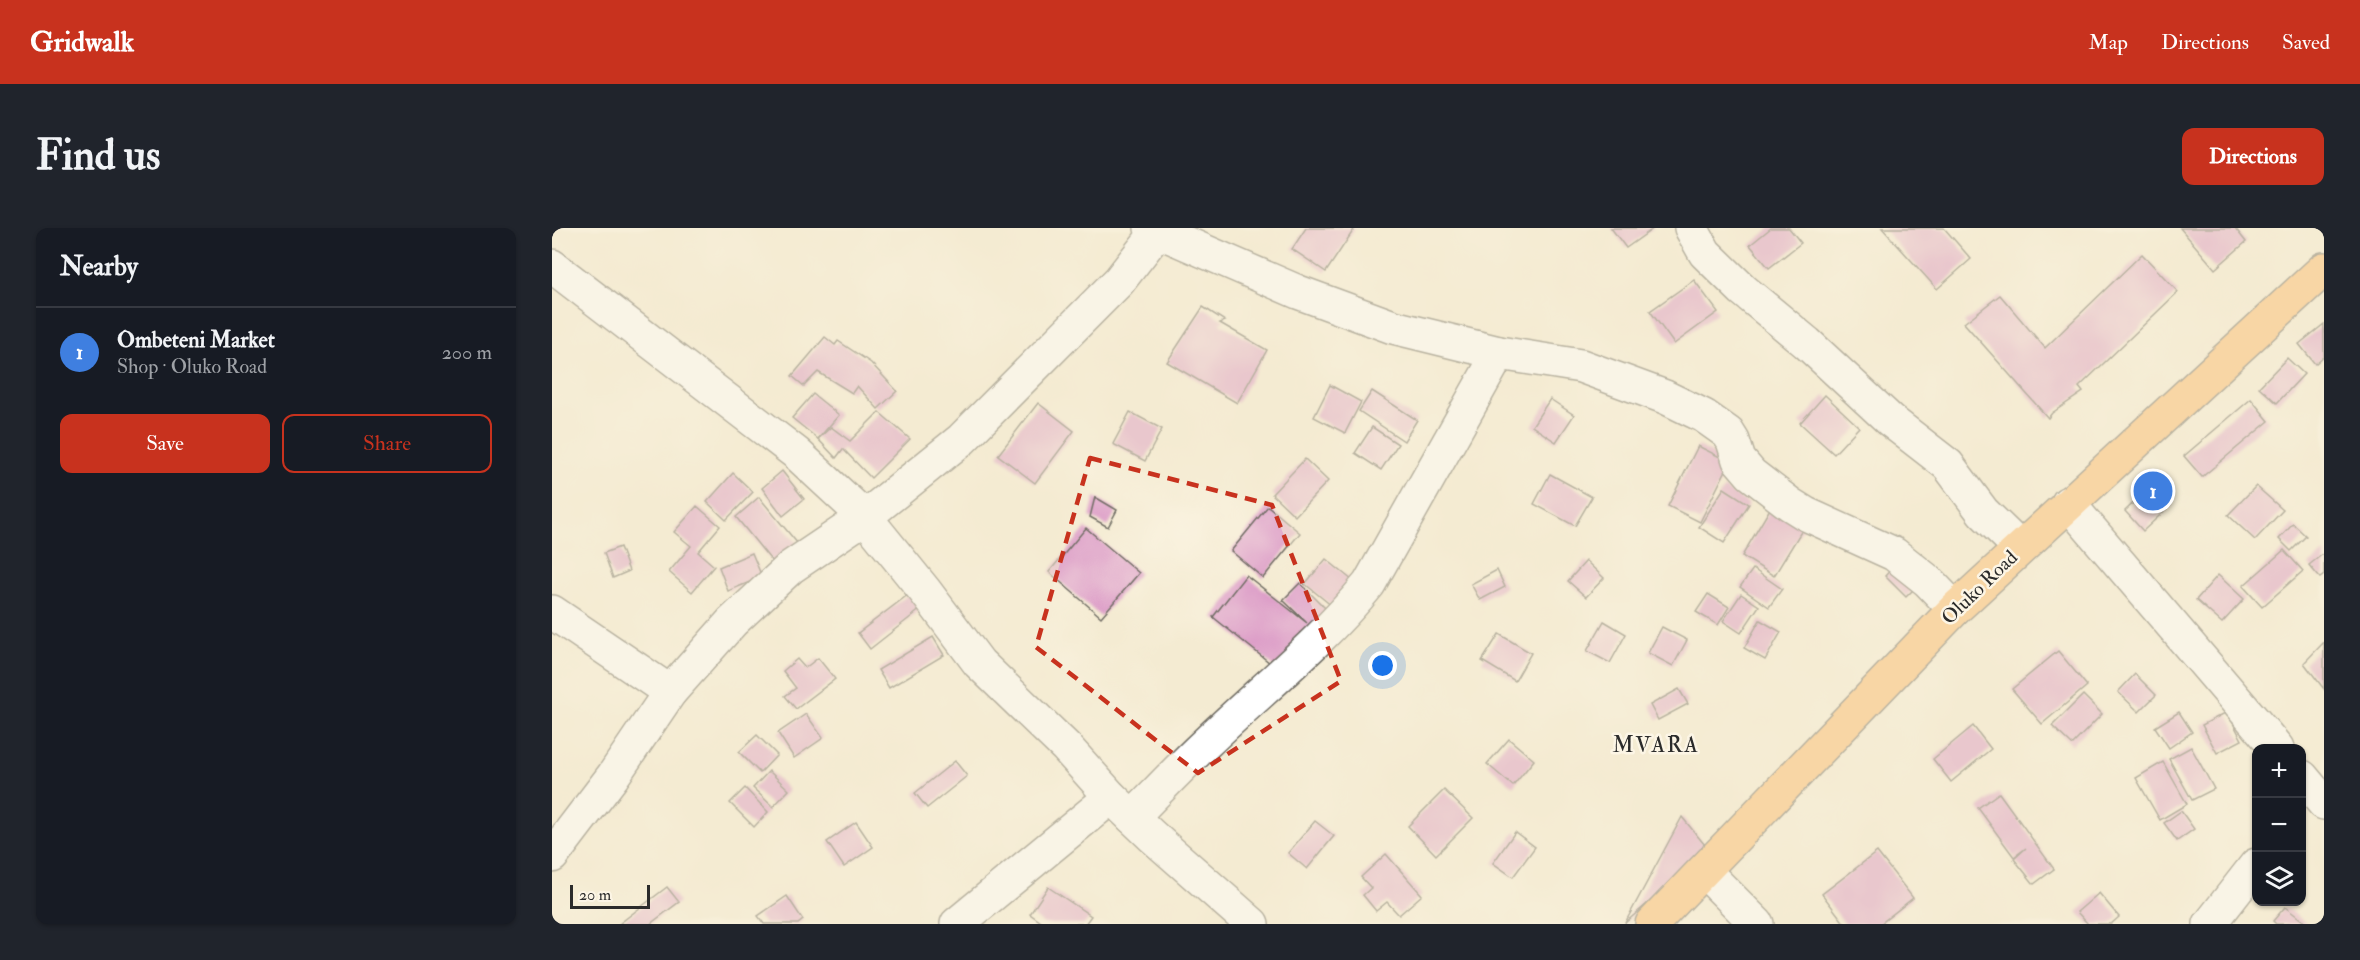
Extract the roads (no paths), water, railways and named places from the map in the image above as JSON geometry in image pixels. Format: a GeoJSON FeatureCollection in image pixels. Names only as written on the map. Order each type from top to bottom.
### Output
{"type":"FeatureCollection","features":[{"type":"Feature","properties":{"kind":"main road","name":"Oluko Road"},"geometry":{"type":"LineString","coordinates":[[1652,924],[1955,609],[2324,269]]}},
{"type":"Feature","properties":{"kind":"street"},"geometry":{"type":"LineString","coordinates":[[1691,228],[1705,253],[1743,290],[1807,343],[1890,420],[1948,465],[1983,512],[2020,548]]}},
{"type":"Feature","properties":{"kind":"street"},"geometry":{"type":"LineString","coordinates":[[552,856],[613,776],[670,692],[732,622],[791,567],[865,517],[962,439],[1119,281],[1155,229],[1298,292],[1393,327],[1499,353],[1581,366],[1665,397],[1704,416],[1728,433],[1739,460],[1759,480],[1806,514],[1894,554],[1928,580],[1955,609]]}},
{"type":"Feature","properties":{"kind":"street"},"geometry":{"type":"LineString","coordinates":[[552,266],[796,453],[865,517],[979,663],[1066,747],[1121,807],[1252,924]]}},
{"type":"Feature","properties":{"kind":"street"},"geometry":{"type":"LineString","coordinates":[[957,924],[1121,807],[1207,741],[1272,684],[1343,616],[1369,584],[1499,353]]}},
{"type":"Feature","properties":{"kind":"street"},"geometry":{"type":"LineString","coordinates":[[2068,503],[2274,744]]}},
{"type":"Feature","properties":{"kind":"street"},"geometry":{"type":"LineString","coordinates":[[552,612],[670,692]]}},
{"type":"Feature","properties":{"kind":"street"},"geometry":{"type":"LineString","coordinates":[[2210,924],[2252,870]]}},
{"type":"Feature","properties":{"kind":"street"},"geometry":{"type":"LineString","coordinates":[[1704,872],[1757,924]]}},
{"type":"Feature","properties":{"kind":"place","name":"Ombeteni Market"},"geometry":{"type":"Point","coordinates":[2153,491]}},
{"type":"Feature","properties":{"kind":"district","name":"MVARA"},"geometry":{"type":"Point","coordinates":[1656,744]}}]}
